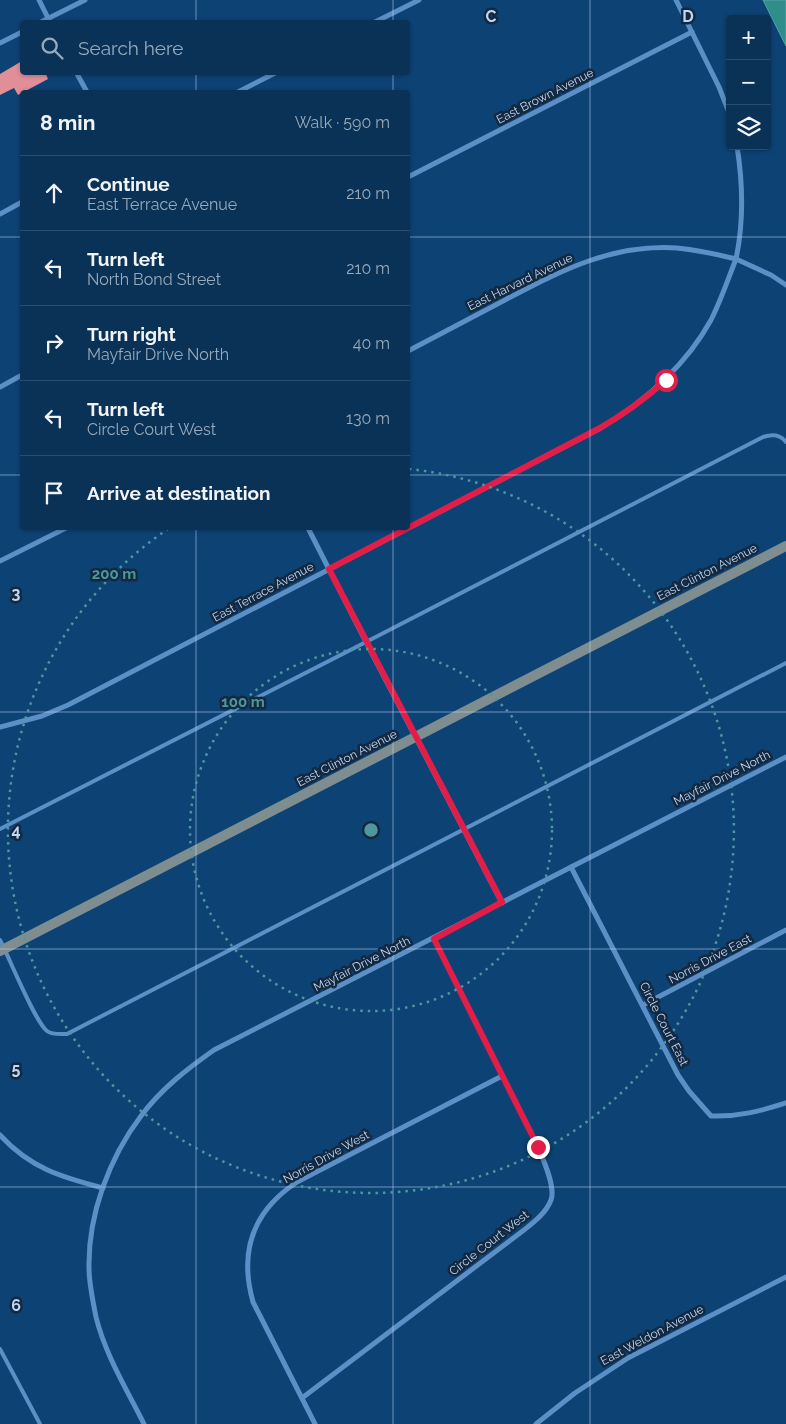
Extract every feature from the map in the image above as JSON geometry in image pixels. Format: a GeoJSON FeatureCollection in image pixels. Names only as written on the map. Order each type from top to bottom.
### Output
{"type":"FeatureCollection","features":[{"type":"Feature","properties":{"kind":"main road","name":"East Clinton Avenue"},"geometry":{"type":"LineString","coordinates":[[2,947],[416,737],[786,546]]}},
{"type":"Feature","properties":{"kind":"street"},"geometry":{"type":"LineString","coordinates":[[39,0],[49,20],[85,0]]}},
{"type":"Feature","properties":{"kind":"street"},"geometry":{"type":"LineString","coordinates":[[379,20],[419,0]]}},
{"type":"Feature","properties":{"kind":"street"},"geometry":{"type":"LineString","coordinates":[[676,0],[726,105]]}},
{"type":"Feature","properties":{"kind":"street","name":"East Brown Avenue"},"geometry":{"type":"LineString","coordinates":[[410,177],[692,32]]}},
{"type":"Feature","properties":{"kind":"street"},"geometry":{"type":"LineString","coordinates":[[0,43],[20,33]]}},
{"type":"Feature","properties":{"kind":"street"},"geometry":{"type":"LineString","coordinates":[[78,75],[86,90]]}},
{"type":"Feature","properties":{"kind":"street"},"geometry":{"type":"LineString","coordinates":[[242,90],[271,75]]}},
{"type":"Feature","properties":{"kind":"street","name":"East Terrace Avenue"},"geometry":{"type":"LineString","coordinates":[[410,527],[625,414],[666,380],[710,320],[736,259],[743,215],[737,150]]}},
{"type":"Feature","properties":{"kind":"street"},"geometry":{"type":"LineString","coordinates":[[0,214],[20,203]]}},
{"type":"Feature","properties":{"kind":"street","name":"East Harvard Avenue"},"geometry":{"type":"LineString","coordinates":[[410,350],[562,270],[590,260],[622,252],[675,248],[703,251],[736,259],[771,275],[786,285]]}},
{"type":"Feature","properties":{"kind":"street"},"geometry":{"type":"LineString","coordinates":[[0,387],[20,376]]}},
{"type":"Feature","properties":{"kind":"street"},"geometry":{"type":"LineString","coordinates":[[0,561],[62,530]]}},
{"type":"Feature","properties":{"kind":"street"},"geometry":{"type":"LineString","coordinates":[[309,530],[502,902]]}},
{"type":"Feature","properties":{"kind":"street","name":"East Terrace Avenue"},"geometry":{"type":"LineString","coordinates":[[0,728],[42,716],[68,705],[404,530]]}},
{"type":"Feature","properties":{"kind":"street","name":"Mayfair Drive North"},"geometry":{"type":"LineString","coordinates":[[144,1424],[111,1357],[96,1318],[89,1268],[93,1225],[103,1188],[116,1159],[141,1116],[172,1083],[214,1050],[434,939],[571,866],[786,757]]}},
{"type":"Feature","properties":{"kind":"street","name":"Circle Court East"},"geometry":{"type":"LineString","coordinates":[[571,866],[678,1075],[689,1091],[712,1116],[748,1114],[786,1103]]}},
{"type":"Feature","properties":{"kind":"street","name":"Norris Drive East"},"geometry":{"type":"LineString","coordinates":[[643,1005],[786,930]]}},
{"type":"Feature","properties":{"kind":"street","name":"Circle Court West"},"geometry":{"type":"LineString","coordinates":[[302,1398],[524,1230],[539,1217],[551,1199],[546,1165],[538,1147],[434,939]]}},
{"type":"Feature","properties":{"kind":"street","name":"Norris Drive West"},"geometry":{"type":"LineString","coordinates":[[315,1424],[259,1315],[249,1289],[247,1270],[251,1237],[265,1210],[284,1190],[297,1182],[502,1076]]}},
{"type":"Feature","properties":{"kind":"street"},"geometry":{"type":"LineString","coordinates":[[0,1135],[22,1156],[38,1166],[69,1179],[103,1188]]}},
{"type":"Feature","properties":{"kind":"street","name":"East Weldon Avenue"},"geometry":{"type":"LineString","coordinates":[[536,1424],[574,1393],[628,1358],[786,1276]]}},
{"type":"Feature","properties":{"kind":"lane"},"geometry":{"type":"LineString","coordinates":[[0,829],[763,437],[776,434],[786,442]]}},
{"type":"Feature","properties":{"kind":"lane"},"geometry":{"type":"LineString","coordinates":[[2,947],[43,1026],[47,1031],[66,1034],[786,663]]}},
{"type":"Feature","properties":{"kind":"lane"},"geometry":{"type":"LineString","coordinates":[[0,1349],[40,1424]]}},
{"type":"Feature","properties":{"kind":"lane"},"geometry":{"type":"LineString","coordinates":[[0,1360],[5,1358]]}},
{"type":"Feature","properties":{"kind":"shaded area"},"geometry":{"type":"Polygon","coordinates":[[[763,0],[786,0],[786,46],[771,15],[763,0]]]}},
{"type":"Feature","properties":{"kind":"building"},"geometry":{"type":"Polygon","coordinates":[[[20,62],[20,75],[46,75],[48,79],[27,90],[20,90],[18,95],[14,88],[0,95],[0,74],[20,62]]]}},
{"type":"Feature","properties":{"kind":"route"},"geometry":{"type":"LineString","coordinates":[[538,1147],[434,939],[502,902],[329,569],[625,414],[666,380]]}}]}
